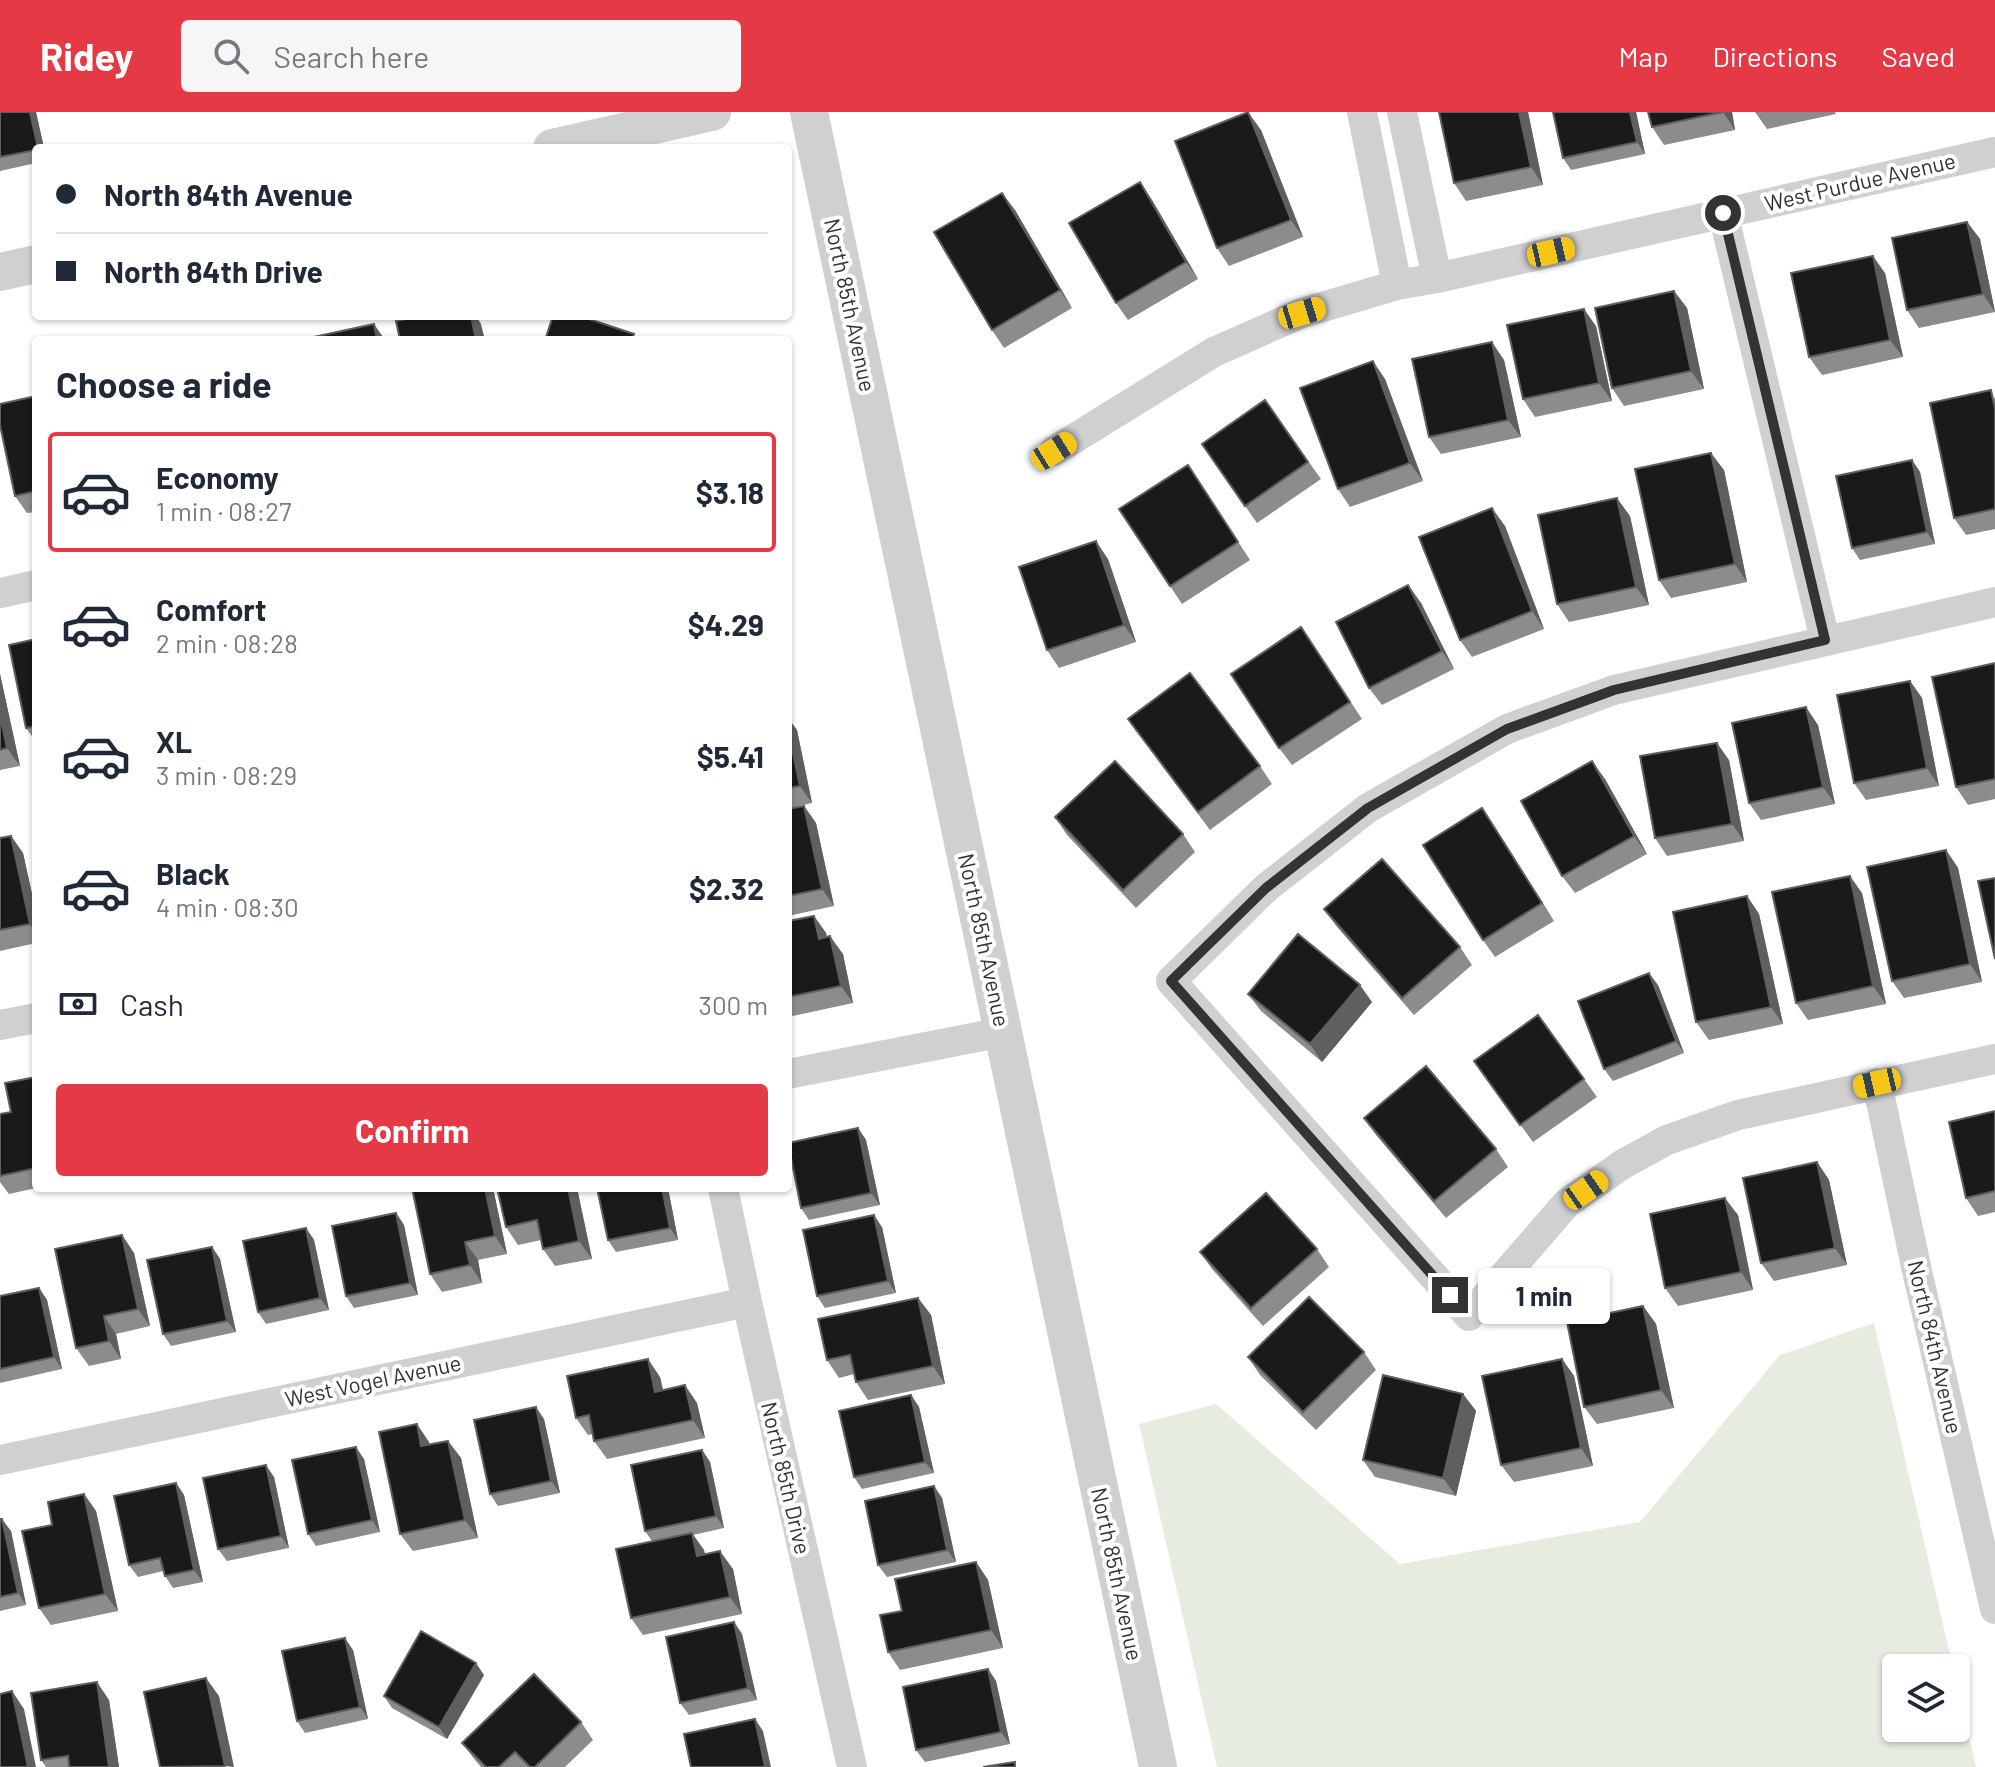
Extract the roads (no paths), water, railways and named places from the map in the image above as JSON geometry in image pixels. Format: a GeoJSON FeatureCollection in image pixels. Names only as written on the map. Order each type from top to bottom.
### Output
{"type":"FeatureCollection","features":[{"type":"Feature","properties":{"kind":"street"},"geometry":{"type":"LineString","coordinates":[[570,144],[712,112]]}},
{"type":"Feature","properties":{"kind":"street","name":"North 85th Avenue"},"geometry":{"type":"LineString","coordinates":[[809,112],[1158,1767]]}},
{"type":"Feature","properties":{"kind":"street"},"geometry":{"type":"LineString","coordinates":[[1362,112],[1397,285]]}},
{"type":"Feature","properties":{"kind":"street"},"geometry":{"type":"LineString","coordinates":[[1402,112],[1437,278]]}},
{"type":"Feature","properties":{"kind":"street","name":"West Purdue Avenue"},"geometry":{"type":"LineString","coordinates":[[1054,451],[1214,352],[1302,313],[1397,285],[1995,152]]}},
{"type":"Feature","properties":{"kind":"street"},"geometry":{"type":"LineString","coordinates":[[1723,213],[1825,640]]}},
{"type":"Feature","properties":{"kind":"street"},"geometry":{"type":"LineString","coordinates":[[0,272],[32,265]]}},
{"type":"Feature","properties":{"kind":"street"},"geometry":{"type":"LineString","coordinates":[[0,593],[32,586]]}},
{"type":"Feature","properties":{"kind":"street"},"geometry":{"type":"LineString","coordinates":[[1995,602],[1614,690],[1507,729],[1368,808],[1266,888],[1171,981],[1469,1316],[1567,1203],[1623,1164],[1667,1140],[1738,1115],[1995,1059]]}},
{"type":"Feature","properties":{"kind":"street"},"geometry":{"type":"LineString","coordinates":[[0,1025],[32,1019]]}},
{"type":"Feature","properties":{"kind":"street"},"geometry":{"type":"LineString","coordinates":[[792,1073],[1003,1032]]}},
{"type":"Feature","properties":{"kind":"street","name":"North 84th Avenue"},"geometry":{"type":"LineString","coordinates":[[1877,1083],[1995,1609]]}},
{"type":"Feature","properties":{"kind":"street","name":"North 85th Drive"},"geometry":{"type":"LineString","coordinates":[[724,1192],[852,1767]]}},
{"type":"Feature","properties":{"kind":"street","name":"West Vogel Avenue"},"geometry":{"type":"LineString","coordinates":[[0,1460],[747,1302]]}}]}
